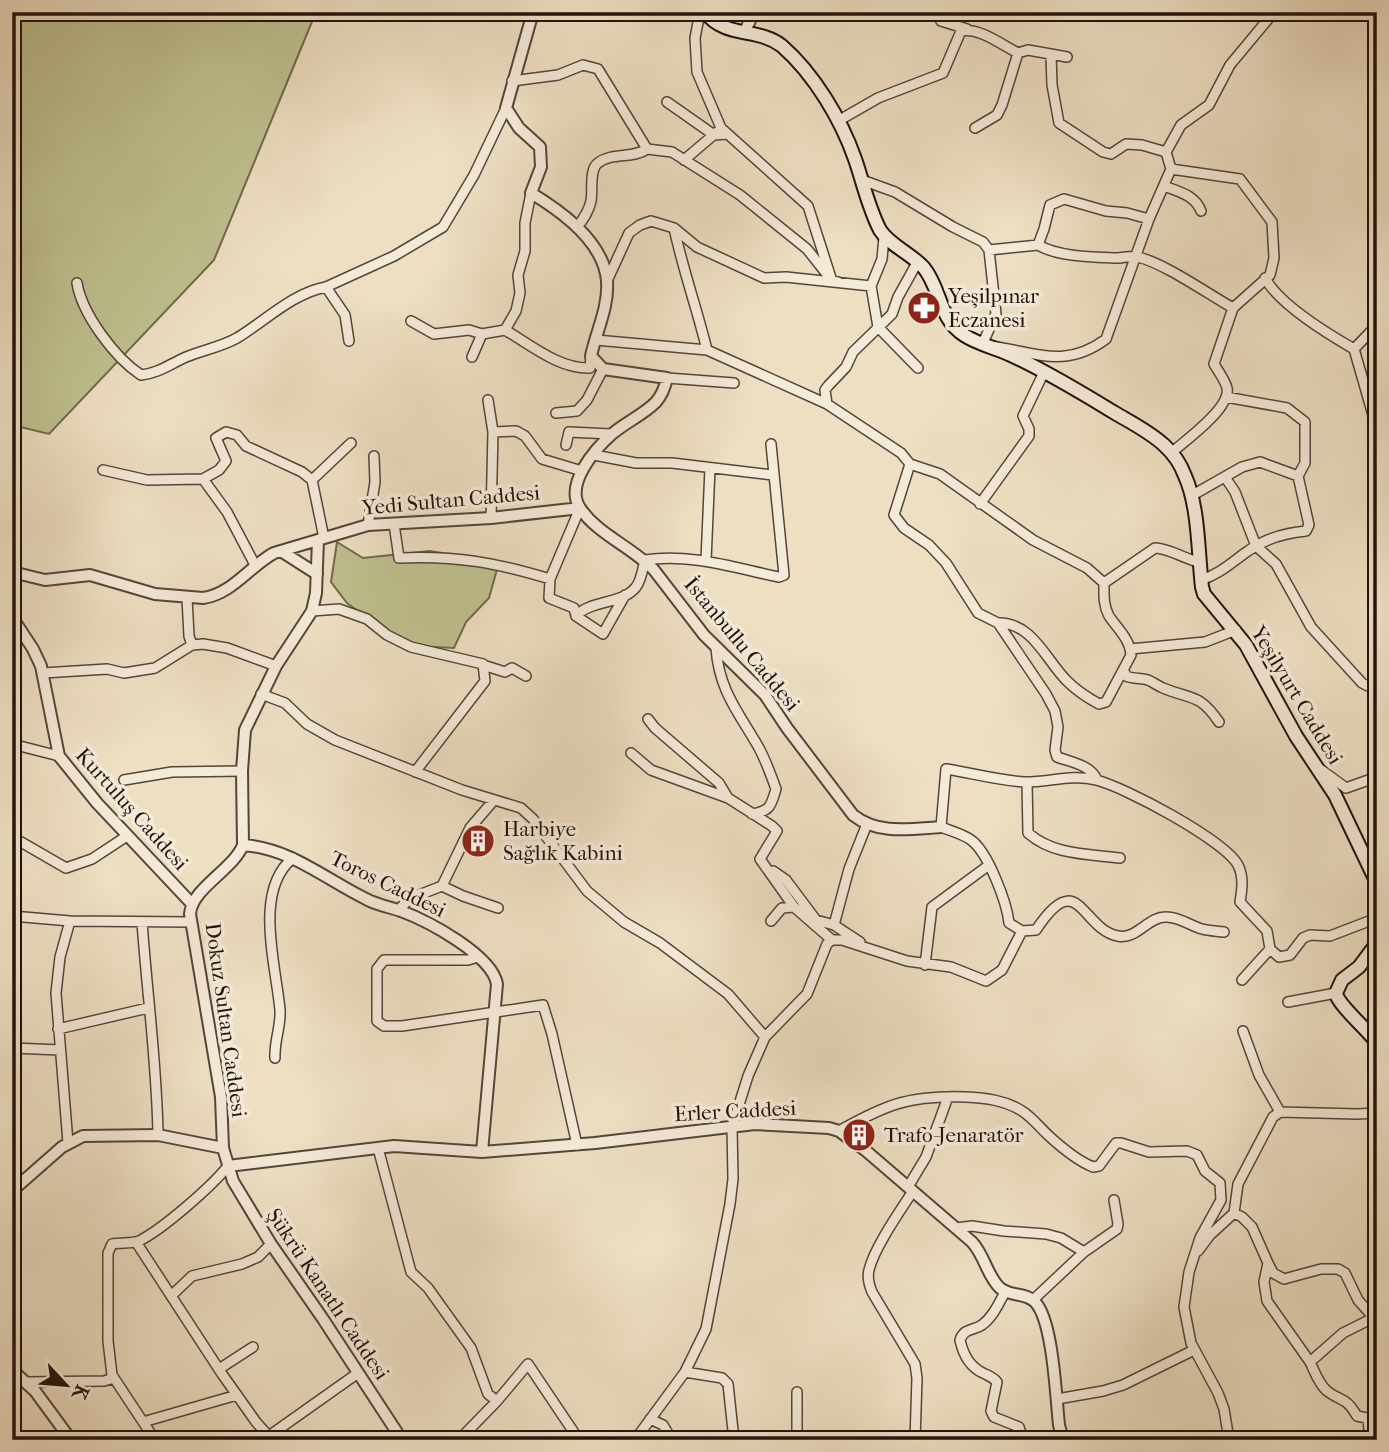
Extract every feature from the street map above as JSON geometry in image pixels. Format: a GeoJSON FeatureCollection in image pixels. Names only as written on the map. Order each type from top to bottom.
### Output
{"type":"FeatureCollection","features":[{"type":"Feature","properties":{"kind":"main road","name":"Yeşilyurt Caddesi"},"geometry":{"type":"LineString","coordinates":[[703,12],[734,32],[761,35],[784,48],[807,73],[838,121],[854,157],[871,211],[884,237],[918,261],[931,278],[950,323],[962,335],[1012,355],[1044,372],[1144,431],[1171,453],[1186,477],[1191,496],[1201,580],[1209,602],[1236,630],[1271,688],[1296,736],[1344,812],[1377,884]]}},
{"type":"Feature","properties":{"kind":"main road"},"geometry":{"type":"LineString","coordinates":[[1377,943],[1359,967],[1342,980],[1336,993],[1338,1001],[1377,1043]]}},
{"type":"Feature","properties":{"kind":"street"},"geometry":{"type":"LineString","coordinates":[[77,283],[79,294],[106,340],[120,358],[141,375],[166,369],[186,357],[235,339],[277,311],[318,289],[394,256],[443,227],[474,175],[506,108],[533,12]]}},
{"type":"Feature","properties":{"kind":"street"},"geometry":{"type":"LineString","coordinates":[[703,12],[695,38],[697,72],[721,132]]}},
{"type":"Feature","properties":{"kind":"street"},"geometry":{"type":"LineString","coordinates":[[744,33],[754,12]]}},
{"type":"Feature","properties":{"kind":"street"},"geometry":{"type":"LineString","coordinates":[[936,12],[941,21],[968,29],[1018,53],[1027,50],[1067,57]]}},
{"type":"Feature","properties":{"kind":"street"},"geometry":{"type":"LineString","coordinates":[[862,180],[895,192],[983,242],[989,250],[996,314],[982,345],[1008,347],[1032,355],[1061,358],[1097,346],[1106,339],[1149,219],[1171,169],[1166,152],[1181,125],[1209,105],[1230,65],[1274,12]]}},
{"type":"Feature","properties":{"kind":"street"},"geometry":{"type":"LineString","coordinates":[[838,121],[878,98],[943,73],[961,31],[968,29]]}},
{"type":"Feature","properties":{"kind":"street"},"geometry":{"type":"LineString","coordinates":[[975,128],[997,115],[1018,53]]}},
{"type":"Feature","properties":{"kind":"street"},"geometry":{"type":"LineString","coordinates":[[1051,55],[1052,85],[1059,123],[1103,152],[1111,154],[1126,144],[1142,145],[1166,152]]}},
{"type":"Feature","properties":{"kind":"street"},"geometry":{"type":"LineString","coordinates":[[512,81],[558,75],[583,65],[598,69],[647,149]]}},
{"type":"Feature","properties":{"kind":"street"},"geometry":{"type":"LineString","coordinates":[[667,102],[721,132],[808,206],[832,281]]}},
{"type":"Feature","properties":{"kind":"street"},"geometry":{"type":"LineString","coordinates":[[505,330],[516,311],[520,293],[518,275],[525,251],[525,223],[531,193],[541,167],[540,148],[519,128],[506,108]]}},
{"type":"Feature","properties":{"kind":"street"},"geometry":{"type":"LineString","coordinates":[[684,160],[721,132]]}},
{"type":"Feature","properties":{"kind":"street"},"geometry":{"type":"LineString","coordinates":[[578,226],[591,201],[593,168],[598,162],[611,157],[641,153],[647,149],[672,152],[740,195],[807,249],[832,281],[843,283]]}},
{"type":"Feature","properties":{"kind":"street"},"geometry":{"type":"LineString","coordinates":[[1171,169],[1240,179],[1272,222],[1274,258],[1270,275],[1233,308],[1214,364],[1227,388],[1226,397],[1207,422],[1171,453]]}},
{"type":"Feature","properties":{"kind":"street"},"geometry":{"type":"LineString","coordinates":[[1164,186],[1198,202],[1201,211]]}},
{"type":"Feature","properties":{"kind":"street"},"geometry":{"type":"LineString","coordinates":[[531,193],[578,226],[601,259],[607,281]]}},
{"type":"Feature","properties":{"kind":"street"},"geometry":{"type":"LineString","coordinates":[[1038,245],[1050,205],[1064,199],[1105,211],[1149,219]]}},
{"type":"Feature","properties":{"kind":"street"},"geometry":{"type":"LineString","coordinates":[[411,321],[433,334],[469,330],[482,334],[505,330],[553,359],[577,369],[590,368],[607,281],[629,233],[652,221],[674,228],[697,247],[764,278],[786,277],[871,286]]}},
{"type":"Feature","properties":{"kind":"street"},"geometry":{"type":"LineString","coordinates":[[674,228],[684,274],[698,311],[708,350]]}},
{"type":"Feature","properties":{"kind":"street"},"geometry":{"type":"LineString","coordinates":[[884,237],[882,258],[871,286],[878,327],[918,368]]}},
{"type":"Feature","properties":{"kind":"street"},"geometry":{"type":"LineString","coordinates":[[989,250],[1038,245],[1047,250],[1091,256],[1136,256],[1233,308]]}},
{"type":"Feature","properties":{"kind":"street"},"geometry":{"type":"LineString","coordinates":[[827,404],[825,390],[846,368],[853,352],[892,314],[898,297],[918,261]]}},
{"type":"Feature","properties":{"kind":"street"},"geometry":{"type":"LineString","coordinates":[[1265,278],[1272,290],[1327,333],[1354,349],[1375,422],[1377,463]]}},
{"type":"Feature","properties":{"kind":"street"},"geometry":{"type":"LineString","coordinates":[[326,287],[345,315],[349,341]]}},
{"type":"Feature","properties":{"kind":"street"},"geometry":{"type":"LineString","coordinates":[[1354,349],[1377,325]]}},
{"type":"Feature","properties":{"kind":"street"},"geometry":{"type":"LineString","coordinates":[[472,357],[482,334]]}},
{"type":"Feature","properties":{"kind":"street"},"geometry":{"type":"LineString","coordinates":[[596,340],[708,350],[827,404],[901,453],[911,464],[940,474],[1033,540],[1087,568],[1104,583],[1104,602],[1108,614],[1130,649],[1124,671],[1106,702],[1099,704],[1068,681],[1029,635],[1009,623],[998,623],[978,613],[946,563],[929,545],[904,528],[894,515],[911,464]]}},
{"type":"Feature","properties":{"kind":"street"},"geometry":{"type":"LineString","coordinates":[[591,356],[603,369],[667,378],[734,383]]}},
{"type":"Feature","properties":{"kind":"street"},"geometry":{"type":"LineString","coordinates":[[556,413],[577,411],[587,400],[603,369]]}},
{"type":"Feature","properties":{"kind":"street"},"geometry":{"type":"LineString","coordinates":[[980,504],[1029,436],[1023,416],[1044,372]]}},
{"type":"Feature","properties":{"kind":"street"},"geometry":{"type":"LineString","coordinates":[[625,595],[603,634],[576,615],[574,608],[549,598],[550,579],[580,508],[576,495],[582,471],[611,435],[656,401],[667,378]]}},
{"type":"Feature","properties":{"kind":"street"},"geometry":{"type":"LineString","coordinates":[[1201,580],[1223,570],[1271,538],[1309,526],[1298,476],[1305,463],[1305,422],[1287,408],[1226,397]]}},
{"type":"Feature","properties":{"kind":"street"},"geometry":{"type":"LineString","coordinates":[[488,400],[493,432],[491,518]]}},
{"type":"Feature","properties":{"kind":"street"},"geometry":{"type":"LineString","coordinates":[[493,432],[516,430],[525,436],[542,459],[582,471]]}},
{"type":"Feature","properties":{"kind":"street"},"geometry":{"type":"LineString","coordinates":[[103,470],[146,481],[203,480],[219,470],[226,461],[216,438],[226,432],[237,435],[246,446],[302,472],[312,480],[321,539],[312,611],[276,666],[245,730],[242,771],[243,845]]}},
{"type":"Feature","properties":{"kind":"street"},"geometry":{"type":"LineString","coordinates":[[566,445],[569,432],[611,435]]}},
{"type":"Feature","properties":{"kind":"street"},"geometry":{"type":"LineString","coordinates":[[312,480],[351,443]]}},
{"type":"Feature","properties":{"kind":"street"},"geometry":{"type":"LineString","coordinates":[[576,615],[583,608],[625,595],[637,586],[645,560],[671,557],[706,561],[779,577],[784,575],[771,444]]}},
{"type":"Feature","properties":{"kind":"street"},"geometry":{"type":"LineString","coordinates":[[594,455],[636,463],[672,463],[772,475]]}},
{"type":"Feature","properties":{"kind":"street"},"geometry":{"type":"LineString","coordinates":[[368,525],[375,482],[374,456]]}},
{"type":"Feature","properties":{"kind":"street"},"geometry":{"type":"LineString","coordinates":[[1191,496],[1242,467],[1260,462],[1298,476]]}},
{"type":"Feature","properties":{"kind":"street"},"geometry":{"type":"LineString","coordinates":[[706,561],[710,468]]}},
{"type":"Feature","properties":{"kind":"street"},"geometry":{"type":"LineString","coordinates":[[1225,477],[1235,492],[1256,546],[1276,564],[1311,627],[1363,683],[1377,683]]}},
{"type":"Feature","properties":{"kind":"street"},"geometry":{"type":"LineString","coordinates":[[203,480],[227,512],[255,565]]}},
{"type":"Feature","properties":{"kind":"street","name":"Yedi Sultan Caddesi"},"geometry":{"type":"LineString","coordinates":[[12,572],[45,580],[90,575],[143,592],[210,597],[242,578],[255,565],[281,551],[368,525],[491,518],[580,508]]}},
{"type":"Feature","properties":{"kind":"street","name":"İstanbullu Caddesi"},"geometry":{"type":"LineString","coordinates":[[580,508],[603,530],[645,560],[716,648],[765,695],[847,809],[867,824]]}},
{"type":"Feature","properties":{"kind":"street"},"geometry":{"type":"LineString","coordinates":[[394,524],[399,558],[440,556],[509,566],[550,579]]}},
{"type":"Feature","properties":{"kind":"street"},"geometry":{"type":"LineString","coordinates":[[1104,583],[1155,548],[1160,547],[1185,559],[1199,562]]}},
{"type":"Feature","properties":{"kind":"street"},"geometry":{"type":"LineString","coordinates":[[281,551],[317,575]]}},
{"type":"Feature","properties":{"kind":"street"},"geometry":{"type":"LineString","coordinates":[[187,597],[192,645]]}},
{"type":"Feature","properties":{"kind":"street"},"geometry":{"type":"LineString","coordinates":[[312,611],[339,609],[368,619],[387,635],[411,647],[505,672],[512,668],[526,676]]}},
{"type":"Feature","properties":{"kind":"street","name":"Kurtuluş Caddesi"},"geometry":{"type":"LineString","coordinates":[[12,617],[33,649],[43,673],[59,756],[97,803],[192,904]]}},
{"type":"Feature","properties":{"kind":"street"},"geometry":{"type":"LineString","coordinates":[[998,623],[1055,711],[1058,727],[1055,750],[1057,757],[1085,767],[1095,773],[1097,780]]}},
{"type":"Feature","properties":{"kind":"street"},"geometry":{"type":"LineString","coordinates":[[1130,649],[1205,642],[1236,630]]}},
{"type":"Feature","properties":{"kind":"street"},"geometry":{"type":"LineString","coordinates":[[43,673],[107,669],[124,673],[155,668],[192,645],[203,644],[227,648],[276,666]]}},
{"type":"Feature","properties":{"kind":"street"},"geometry":{"type":"LineString","coordinates":[[716,648],[717,665],[731,704],[760,750],[776,789],[771,805],[771,825]]}},
{"type":"Feature","properties":{"kind":"street"},"geometry":{"type":"LineString","coordinates":[[415,772],[485,681],[483,665]]}},
{"type":"Feature","properties":{"kind":"street"},"geometry":{"type":"LineString","coordinates":[[1124,671],[1130,678],[1146,679],[1201,701],[1219,722]]}},
{"type":"Feature","properties":{"kind":"street"},"geometry":{"type":"LineString","coordinates":[[261,694],[285,703],[307,724],[335,740],[415,772],[521,808],[533,819],[587,891],[624,922],[660,943],[728,994],[765,1037]]}},
{"type":"Feature","properties":{"kind":"street"},"geometry":{"type":"LineString","coordinates":[[648,719],[719,783],[727,798]]}},
{"type":"Feature","properties":{"kind":"street"},"geometry":{"type":"LineString","coordinates":[[12,744],[59,756]]}},
{"type":"Feature","properties":{"kind":"street"},"geometry":{"type":"LineString","coordinates":[[632,753],[651,770],[727,798],[771,825],[777,831],[760,859],[794,906],[832,940]]}},
{"type":"Feature","properties":{"kind":"street"},"geometry":{"type":"LineString","coordinates":[[1316,766],[1346,788],[1377,777]]}},
{"type":"Feature","properties":{"kind":"street"},"geometry":{"type":"LineString","coordinates":[[941,827],[946,769],[1027,782],[1065,777],[1097,780],[1183,822],[1213,841],[1233,859],[1242,877],[1240,902],[1267,931],[1270,949],[1274,954],[1285,957],[1290,955],[1303,938],[1310,935],[1330,936],[1377,918]]}},
{"type":"Feature","properties":{"kind":"street"},"geometry":{"type":"LineString","coordinates":[[124,780],[172,772],[242,771]]}},
{"type":"Feature","properties":{"kind":"street"},"geometry":{"type":"LineString","coordinates":[[1027,782],[1028,833],[1040,844],[1059,850],[1120,858]]}},
{"type":"Feature","properties":{"kind":"street"},"geometry":{"type":"LineString","coordinates":[[398,910],[411,898],[442,886],[470,828],[494,800]]}},
{"type":"Feature","properties":{"kind":"street"},"geometry":{"type":"LineString","coordinates":[[752,814],[763,812],[771,805]]}},
{"type":"Feature","properties":{"kind":"street"},"geometry":{"type":"LineString","coordinates":[[834,925],[849,869],[867,824],[893,830],[941,827],[969,838],[978,845],[989,865],[1008,910],[1009,923],[1022,931],[1036,930],[1048,912],[1062,902],[1079,906],[1102,928],[1120,937],[1129,936],[1157,919],[1167,917],[1203,929],[1224,932]]}},
{"type":"Feature","properties":{"kind":"street"},"geometry":{"type":"LineString","coordinates":[[21,842],[66,868],[92,859],[127,836]]}},
{"type":"Feature","properties":{"kind":"street","name":"Toros Caddesi"},"geometry":{"type":"LineString","coordinates":[[243,845],[270,848],[367,900],[434,926],[491,968],[496,978],[482,1152]]}},
{"type":"Feature","properties":{"kind":"street","name":"Dokuz Sultan Caddesi"},"geometry":{"type":"LineString","coordinates":[[228,1166],[223,1148],[221,1097],[191,922],[192,904],[238,855],[243,845]]}},
{"type":"Feature","properties":{"kind":"street"},"geometry":{"type":"LineString","coordinates":[[275,1058],[274,1042],[278,1035],[280,1013],[270,899],[276,876],[293,858]]}},
{"type":"Feature","properties":{"kind":"street"},"geometry":{"type":"LineString","coordinates":[[925,965],[932,907],[989,865]]}},
{"type":"Feature","properties":{"kind":"street"},"geometry":{"type":"LineString","coordinates":[[766,866],[786,880],[816,920],[834,925],[874,951]]}},
{"type":"Feature","properties":{"kind":"street"},"geometry":{"type":"LineString","coordinates":[[442,886],[498,908]]}},
{"type":"Feature","properties":{"kind":"street"},"geometry":{"type":"LineString","coordinates":[[771,921],[782,908],[794,906]]}},
{"type":"Feature","properties":{"kind":"street"},"geometry":{"type":"LineString","coordinates":[[12,916],[70,921],[191,922]]}},
{"type":"Feature","properties":{"kind":"street"},"geometry":{"type":"LineString","coordinates":[[68,1143],[56,993],[60,957],[70,921]]}},
{"type":"Feature","properties":{"kind":"street"},"geometry":{"type":"LineString","coordinates":[[142,922],[157,1082],[158,1135]]}},
{"type":"Feature","properties":{"kind":"street"},"geometry":{"type":"LineString","coordinates":[[635,1440],[685,1372],[706,1329],[721,1260],[733,1179],[732,1127],[748,1076],[765,1037],[807,994],[827,944],[832,940],[842,940],[925,965],[951,967],[986,981],[1002,970],[1022,931]]}},
{"type":"Feature","properties":{"kind":"street"},"geometry":{"type":"LineString","coordinates":[[1242,980],[1270,949]]}},
{"type":"Feature","properties":{"kind":"street"},"geometry":{"type":"LineString","coordinates":[[478,957],[468,960],[384,960],[377,969],[377,1021],[384,1026],[402,1026],[535,1005],[545,1007],[577,1145]]}},
{"type":"Feature","properties":{"kind":"street"},"geometry":{"type":"LineString","coordinates":[[1288,1002],[1336,993]]}},
{"type":"Feature","properties":{"kind":"street"},"geometry":{"type":"LineString","coordinates":[[58,1029],[148,1008]]}},
{"type":"Feature","properties":{"kind":"street"},"geometry":{"type":"LineString","coordinates":[[1243,1031],[1259,1075],[1280,1112]]}},
{"type":"Feature","properties":{"kind":"street"},"geometry":{"type":"LineString","coordinates":[[12,1048],[60,1050]]}},
{"type":"Feature","properties":{"kind":"street"},"geometry":{"type":"LineString","coordinates":[[839,1131],[877,1110],[930,1096],[994,1100],[1009,1104],[1033,1119],[1049,1136],[1093,1167],[1099,1166],[1112,1146],[1121,1143],[1149,1152],[1187,1151],[1197,1156],[1205,1171],[1220,1183],[1222,1192],[1217,1209],[1200,1238],[1189,1272],[1184,1307],[1188,1334],[1194,1350],[1224,1409],[1229,1440]]}},
{"type":"Feature","properties":{"kind":"street"},"geometry":{"type":"LineString","coordinates":[[915,1440],[915,1364],[872,1292],[868,1280],[869,1268],[926,1157],[948,1097]]}},
{"type":"Feature","properties":{"kind":"street"},"geometry":{"type":"LineString","coordinates":[[1196,1255],[1210,1235],[1234,1213],[1235,1192],[1245,1166],[1273,1117],[1280,1112],[1377,1113]]}},
{"type":"Feature","properties":{"kind":"street","name":"Erler Caddesi"},"geometry":{"type":"LineString","coordinates":[[228,1166],[402,1146],[482,1152],[577,1145],[768,1124],[839,1131],[865,1150],[979,1249],[994,1280],[1005,1292]]}},
{"type":"Feature","properties":{"kind":"street"},"geometry":{"type":"LineString","coordinates":[[12,1191],[68,1143],[92,1135],[158,1135],[223,1148]]}},
{"type":"Feature","properties":{"kind":"street"},"geometry":{"type":"LineString","coordinates":[[378,1148],[411,1272],[428,1288],[471,1348],[488,1394],[497,1401]]}},
{"type":"Feature","properties":{"kind":"street"},"geometry":{"type":"LineString","coordinates":[[152,1440],[114,1378],[108,1341],[108,1254],[112,1244],[136,1242],[169,1220],[228,1166]]}},
{"type":"Feature","properties":{"kind":"street","name":"Şükrü Kanatlı Caddesi"},"geometry":{"type":"LineString","coordinates":[[228,1166],[238,1191],[271,1244],[402,1440]]}},
{"type":"Feature","properties":{"kind":"street"},"geometry":{"type":"LineString","coordinates":[[1033,1300],[1084,1252],[1117,1228],[1114,1200]]}},
{"type":"Feature","properties":{"kind":"street"},"geometry":{"type":"LineString","coordinates":[[1234,1213],[1252,1227],[1273,1273],[1284,1279],[1321,1269],[1338,1269],[1345,1273],[1358,1300],[1375,1317],[1343,1333],[1310,1362]]}},
{"type":"Feature","properties":{"kind":"street"},"geometry":{"type":"LineString","coordinates":[[956,1228],[972,1226],[1046,1234],[1061,1238],[1084,1252]]}},
{"type":"Feature","properties":{"kind":"street"},"geometry":{"type":"LineString","coordinates":[[136,1242],[219,1369],[271,1438],[358,1373]]}},
{"type":"Feature","properties":{"kind":"street"},"geometry":{"type":"LineString","coordinates":[[171,1296],[192,1276],[242,1264],[258,1257],[271,1244]]}},
{"type":"Feature","properties":{"kind":"street"},"geometry":{"type":"LineString","coordinates":[[1268,1263],[1264,1282],[1267,1301],[1310,1362],[1326,1390],[1346,1400],[1357,1416],[1372,1420],[1370,1440]]}},
{"type":"Feature","properties":{"kind":"street"},"geometry":{"type":"LineString","coordinates":[[1023,1440],[1019,1427],[994,1417],[991,1411],[997,1382],[995,1378],[972,1366],[960,1340],[966,1331],[982,1325],[990,1317],[1005,1292],[1033,1300],[1041,1311],[1047,1328],[1063,1440]]}},
{"type":"Feature","properties":{"kind":"street"},"geometry":{"type":"LineString","coordinates":[[219,1369],[253,1347]]}},
{"type":"Feature","properties":{"kind":"street"},"geometry":{"type":"LineString","coordinates":[[1056,1399],[1122,1385],[1194,1350]]}},
{"type":"Feature","properties":{"kind":"street"},"geometry":{"type":"LineString","coordinates":[[459,1440],[528,1364],[579,1440]]}},
{"type":"Feature","properties":{"kind":"street"},"geometry":{"type":"LineString","coordinates":[[12,1370],[27,1382],[71,1440]]}},
{"type":"Feature","properties":{"kind":"street"},"geometry":{"type":"LineString","coordinates":[[685,1372],[722,1378],[728,1384],[734,1440]]}},
{"type":"Feature","properties":{"kind":"street"},"geometry":{"type":"LineString","coordinates":[[27,1382],[114,1378]]}},
{"type":"Feature","properties":{"kind":"street"},"geometry":{"type":"LineString","coordinates":[[797,1392],[797,1440]]}},
{"type":"Feature","properties":{"kind":"street"},"geometry":{"type":"LineString","coordinates":[[143,1422],[237,1395]]}},
{"type":"Feature","properties":{"kind":"street"},"geometry":{"type":"LineString","coordinates":[[650,1419],[663,1425],[672,1440]]}},
{"type":"Feature","properties":{"kind":"green space"},"geometry":{"type":"Polygon","coordinates":[[[12,12],[316,12],[214,260],[49,434],[12,425],[12,12]]]}},
{"type":"Feature","properties":{"kind":"green space"},"geometry":{"type":"Polygon","coordinates":[[[337,542],[363,558],[430,551],[499,562],[489,598],[466,622],[454,648],[416,646],[380,627],[347,603],[331,582],[337,542]]]}},
{"type":"Feature","properties":{"kind":"place","name":"Yeşilpınar Eczanesi"},"geometry":{"type":"Point","coordinates":[924,308]}},
{"type":"Feature","properties":{"kind":"place","name":"Harbiye Sağlık Kabini"},"geometry":{"type":"Point","coordinates":[478,841]}},
{"type":"Feature","properties":{"kind":"place","name":"Trafo-Jenaratör"},"geometry":{"type":"Point","coordinates":[859,1135]}}]}
